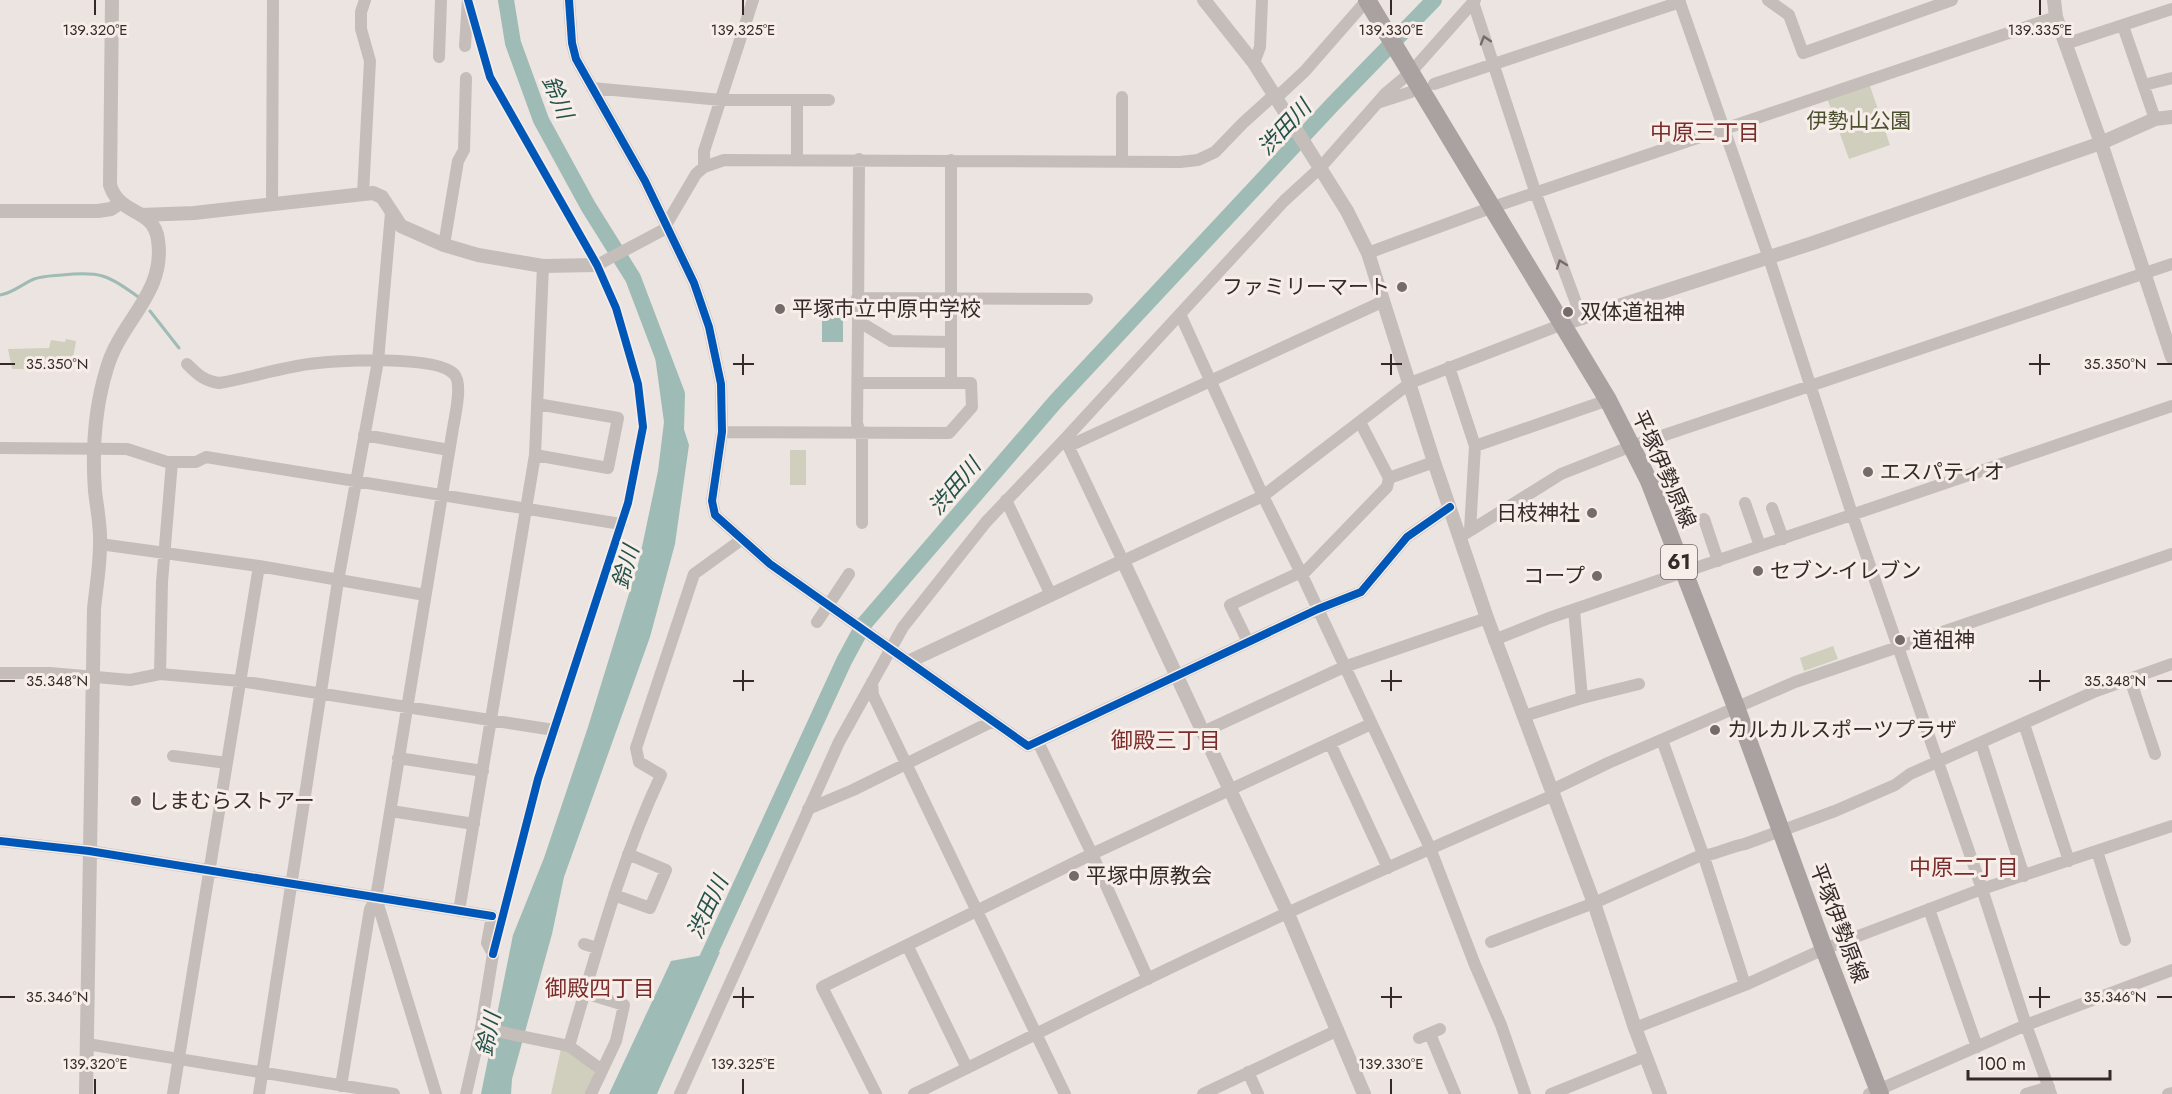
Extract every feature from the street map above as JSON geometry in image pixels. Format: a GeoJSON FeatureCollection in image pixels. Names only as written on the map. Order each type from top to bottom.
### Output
{"type":"FeatureCollection","features":[{"type":"Feature","properties":{"kind":"main road","name":"平塚伊勢原線"},"geometry":{"type":"LineString","coordinates":[[1368,2],[1608,400],[1649,481],[1736,707],[1876,1093]]}},
{"type":"Feature","properties":{"kind":"street"},"geometry":{"type":"LineString","coordinates":[[86,1094],[94,609],[100,544],[95,491],[96,423],[109,362],[126,326],[154,285],[158,271],[159,241],[155,227],[141,215],[120,203],[113,196],[110,185],[112,0]]}},
{"type":"Feature","properties":{"kind":"street"},"geometry":{"type":"LineString","coordinates":[[272,204],[273,0]]}},
{"type":"Feature","properties":{"kind":"street"},"geometry":{"type":"LineString","coordinates":[[363,194],[370,61],[361,29],[361,12],[365,0]]}},
{"type":"Feature","properties":{"kind":"street"},"geometry":{"type":"LineString","coordinates":[[439,57],[441,0]]}},
{"type":"Feature","properties":{"kind":"street"},"geometry":{"type":"LineString","coordinates":[[465,46],[468,0]]}},
{"type":"Feature","properties":{"kind":"street"},"geometry":{"type":"LineString","coordinates":[[568,0],[572,43],[576,59],[645,181],[665,228],[694,283],[710,327],[721,384],[722,432],[712,501],[715,515],[770,564],[1028,746],[1318,609],[1361,592],[1407,537],[1450,507]]}},
{"type":"Feature","properties":{"kind":"street"},"geometry":{"type":"LineString","coordinates":[[704,167],[704,151],[753,0]]}},
{"type":"Feature","properties":{"kind":"street"},"geometry":{"type":"LineString","coordinates":[[1204,0],[1254,63],[1347,211],[1368,253],[1434,462],[1450,507],[1465,534],[1494,640],[1594,903],[1635,1028],[1660,1094]]}},
{"type":"Feature","properties":{"kind":"street"},"geometry":{"type":"LineString","coordinates":[[1254,63],[1260,47],[1262,0]]}},
{"type":"Feature","properties":{"kind":"street"},"geometry":{"type":"LineString","coordinates":[[1768,0],[1789,15],[1803,53],[1952,0]]}},
{"type":"Feature","properties":{"kind":"street"},"geometry":{"type":"LineString","coordinates":[[2054,0],[2056,17],[2065,45],[2101,143],[2172,357]]}},
{"type":"Feature","properties":{"kind":"street"},"geometry":{"type":"LineString","coordinates":[[1474,1],[1536,194],[1582,319]]}},
{"type":"Feature","properties":{"kind":"street"},"geometry":{"type":"LineString","coordinates":[[680,1094],[839,742],[903,627],[1006,500],[1067,443],[1180,314],[1284,201],[1474,1]]}},
{"type":"Feature","properties":{"kind":"street"},"geometry":{"type":"LineString","coordinates":[[1434,84],[1679,1],[1769,258],[1852,514],[2050,1090],[2026,1094]]}},
{"type":"Feature","properties":{"kind":"street"},"geometry":{"type":"LineString","coordinates":[[141,215],[194,213],[373,193],[382,196],[401,226],[444,245],[478,255],[543,266],[597,265],[665,228],[696,174],[704,167],[724,160],[1122,162],[1198,160],[1215,152],[1243,123],[1276,98],[1305,71],[1368,2]]}},
{"type":"Feature","properties":{"kind":"street"},"geometry":{"type":"LineString","coordinates":[[2065,45],[2172,9]]}},
{"type":"Feature","properties":{"kind":"street"},"geometry":{"type":"LineString","coordinates":[[1368,253],[1493,207],[2056,17]]}},
{"type":"Feature","properties":{"kind":"street"},"geometry":{"type":"LineString","coordinates":[[2123,26],[2155,119]]}},
{"type":"Feature","properties":{"kind":"street"},"geometry":{"type":"LineString","coordinates":[[444,245],[458,161],[464,150],[466,78]]}},
{"type":"Feature","properties":{"kind":"street"},"geometry":{"type":"LineString","coordinates":[[2144,86],[2172,78]]}},
{"type":"Feature","properties":{"kind":"street"},"geometry":{"type":"LineString","coordinates":[[592,88],[721,100],[829,100]]}},
{"type":"Feature","properties":{"kind":"street"},"geometry":{"type":"LineString","coordinates":[[1378,102],[1411,92]]}},
{"type":"Feature","properties":{"kind":"street"},"geometry":{"type":"LineString","coordinates":[[1122,97],[1122,162]]}},
{"type":"Feature","properties":{"kind":"street"},"geometry":{"type":"LineString","coordinates":[[797,100],[797,160]]}},
{"type":"Feature","properties":{"kind":"street"},"geometry":{"type":"LineString","coordinates":[[910,661],[1263,496],[1410,383],[1563,324],[1769,258],[2101,143],[2155,119],[2172,117]]}},
{"type":"Feature","properties":{"kind":"street"},"geometry":{"type":"LineString","coordinates":[[859,159],[857,423],[862,440],[862,523]]}},
{"type":"Feature","properties":{"kind":"street"},"geometry":{"type":"LineString","coordinates":[[951,160],[951,383]]}},
{"type":"Feature","properties":{"kind":"street"},"geometry":{"type":"LineString","coordinates":[[0,211],[98,211],[111,209],[120,203]]}},
{"type":"Feature","properties":{"kind":"street"},"geometry":{"type":"LineString","coordinates":[[259,1094],[338,581],[378,361],[391,213]]}},
{"type":"Feature","properties":{"kind":"street"},"geometry":{"type":"LineString","coordinates":[[1465,534],[1561,474],[1632,446],[2172,264]]}},
{"type":"Feature","properties":{"kind":"street"},"geometry":{"type":"LineString","coordinates":[[459,911],[535,455],[543,266]]}},
{"type":"Feature","properties":{"kind":"street"},"geometry":{"type":"LineString","coordinates":[[857,298],[1087,299]]}},
{"type":"Feature","properties":{"kind":"street"},"geometry":{"type":"LineString","coordinates":[[1067,443],[1384,301]]}},
{"type":"Feature","properties":{"kind":"street"},"geometry":{"type":"LineString","coordinates":[[1180,314],[1263,496],[1302,574],[1430,848],[1501,1025],[1525,1094]]}},
{"type":"Feature","properties":{"kind":"street"},"geometry":{"type":"LineString","coordinates":[[858,321],[891,341],[951,342]]}},
{"type":"Feature","properties":{"kind":"street"},"geometry":{"type":"LineString","coordinates":[[187,363],[197,375],[208,382],[219,383],[309,364],[378,361],[436,364],[454,374],[457,379],[458,394],[376,898],[369,909],[341,1086]]}},
{"type":"Feature","properties":{"kind":"street"},"geometry":{"type":"LineString","coordinates":[[1449,368],[1475,446],[1465,534]]}},
{"type":"Feature","properties":{"kind":"street"},"geometry":{"type":"LineString","coordinates":[[722,432],[949,433],[972,407],[971,383],[858,383]]}},
{"type":"Feature","properties":{"kind":"street"},"geometry":{"type":"LineString","coordinates":[[1475,446],[1608,400]]}},
{"type":"Feature","properties":{"kind":"street"},"geometry":{"type":"LineString","coordinates":[[535,455],[608,468],[618,418],[537,404]]}},
{"type":"Feature","properties":{"kind":"street"},"geometry":{"type":"LineString","coordinates":[[1494,640],[1683,572],[2172,406]]}},
{"type":"Feature","properties":{"kind":"street"},"geometry":{"type":"LineString","coordinates":[[1248,642],[1230,604],[1302,574],[1387,487],[1389,478],[1360,422]]}},
{"type":"Feature","properties":{"kind":"street"},"geometry":{"type":"LineString","coordinates":[[364,435],[449,450]]}},
{"type":"Feature","properties":{"kind":"street"},"geometry":{"type":"LineString","coordinates":[[1067,443],[1288,914],[1364,1094]]}},
{"type":"Feature","properties":{"kind":"street"},"geometry":{"type":"LineString","coordinates":[[0,448],[127,449],[167,462],[195,462],[206,457],[621,524]]}},
{"type":"Feature","properties":{"kind":"street"},"geometry":{"type":"LineString","coordinates":[[160,674],[165,552],[172,462]]}},
{"type":"Feature","properties":{"kind":"street"},"geometry":{"type":"LineString","coordinates":[[1389,478],[1434,462]]}},
{"type":"Feature","properties":{"kind":"street"},"geometry":{"type":"LineString","coordinates":[[1006,500],[1051,595]]}},
{"type":"Feature","properties":{"kind":"street"},"geometry":{"type":"LineString","coordinates":[[1745,503],[1760,546]]}},
{"type":"Feature","properties":{"kind":"street"},"geometry":{"type":"LineString","coordinates":[[1772,508],[1783,538]]}},
{"type":"Feature","properties":{"kind":"street"},"geometry":{"type":"LineString","coordinates":[[1704,519],[1718,561]]}},
{"type":"Feature","properties":{"kind":"street"},"geometry":{"type":"LineString","coordinates":[[569,1046],[597,948],[628,854],[643,813],[662,776],[639,762],[636,748],[693,574],[741,540]]}},
{"type":"Feature","properties":{"kind":"street"},"geometry":{"type":"LineString","coordinates":[[100,544],[259,566],[425,595]]}},
{"type":"Feature","properties":{"kind":"street"},"geometry":{"type":"LineString","coordinates":[[914,1094],[1148,979],[1736,707],[1795,682],[2172,554]]}},
{"type":"Feature","properties":{"kind":"street"},"geometry":{"type":"LineString","coordinates":[[173,1094],[259,566]]}},
{"type":"Feature","properties":{"kind":"street"},"geometry":{"type":"LineString","coordinates":[[817,622],[849,574]]}},
{"type":"Feature","properties":{"kind":"street"},"geometry":{"type":"LineString","coordinates":[[1574,610],[1582,698]]}},
{"type":"Feature","properties":{"kind":"street"},"geometry":{"type":"LineString","coordinates":[[1203,732],[1344,667],[1487,618]]}},
{"type":"Feature","properties":{"kind":"street"},"geometry":{"type":"LineString","coordinates":[[1491,942],[1594,903],[1697,857],[1704,857],[1780,832],[1835,811],[1895,785],[1910,774],[2096,691],[2172,664]]}},
{"type":"Feature","properties":{"kind":"street"},"geometry":{"type":"LineString","coordinates":[[0,673],[93,676],[130,680],[160,674],[240,681],[554,730]]}},
{"type":"Feature","properties":{"kind":"street"},"geometry":{"type":"LineString","coordinates":[[2130,679],[2155,754]]}},
{"type":"Feature","properties":{"kind":"street"},"geometry":{"type":"LineString","coordinates":[[872,680],[873,695],[1065,1094]]}},
{"type":"Feature","properties":{"kind":"street"},"geometry":{"type":"LineString","coordinates":[[1524,716],[1639,684]]}},
{"type":"Feature","properties":{"kind":"street"},"geometry":{"type":"LineString","coordinates":[[808,809],[906,765],[993,721]]}},
{"type":"Feature","properties":{"kind":"street"},"geometry":{"type":"LineString","coordinates":[[876,1094],[822,987],[1092,854],[1371,724]]}},
{"type":"Feature","properties":{"kind":"street"},"geometry":{"type":"LineString","coordinates":[[2024,724],[2069,861]]}},
{"type":"Feature","properties":{"kind":"street"},"geometry":{"type":"LineString","coordinates":[[1662,740],[1704,857],[1745,985]]}},
{"type":"Feature","properties":{"kind":"street"},"geometry":{"type":"LineString","coordinates":[[1038,742],[1092,854],[1148,979]]}},
{"type":"Feature","properties":{"kind":"street"},"geometry":{"type":"LineString","coordinates":[[1330,743],[1388,868]]}},
{"type":"Feature","properties":{"kind":"street"},"geometry":{"type":"LineString","coordinates":[[1981,743],[2024,876]]}},
{"type":"Feature","properties":{"kind":"street"},"geometry":{"type":"LineString","coordinates":[[174,756],[227,763]]}},
{"type":"Feature","properties":{"kind":"street"},"geometry":{"type":"LineString","coordinates":[[398,758],[483,771]]}},
{"type":"Feature","properties":{"kind":"street"},"geometry":{"type":"LineString","coordinates":[[390,811],[474,824]]}},
{"type":"Feature","properties":{"kind":"street"},"geometry":{"type":"LineString","coordinates":[[1635,1028],[1745,985],[1824,949],[1982,889],[2172,826]]}},
{"type":"Feature","properties":{"kind":"street"},"geometry":{"type":"LineString","coordinates":[[0,841],[89,851],[492,916],[487,943],[493,954],[481,1028],[466,1094]]}},
{"type":"Feature","properties":{"kind":"street"},"geometry":{"type":"LineString","coordinates":[[2097,851],[2125,940]]}},
{"type":"Feature","properties":{"kind":"street"},"geometry":{"type":"LineString","coordinates":[[614,895],[650,908],[666,870],[628,854]]}},
{"type":"Feature","properties":{"kind":"street"},"geometry":{"type":"LineString","coordinates":[[376,898],[436,1094]]}},
{"type":"Feature","properties":{"kind":"street"},"geometry":{"type":"LineString","coordinates":[[1929,909],[1977,1047]]}},
{"type":"Feature","properties":{"kind":"street"},"geometry":{"type":"LineString","coordinates":[[584,944],[597,948]]}},
{"type":"Feature","properties":{"kind":"street"},"geometry":{"type":"LineString","coordinates":[[907,945],[967,1068]]}},
{"type":"Feature","properties":{"kind":"street"},"geometry":{"type":"LineString","coordinates":[[1876,1093],[2026,1025],[2172,970]]}},
{"type":"Feature","properties":{"kind":"street"},"geometry":{"type":"LineString","coordinates":[[585,993],[624,1005],[616,1041],[591,1094]]}},
{"type":"Feature","properties":{"kind":"street"},"geometry":{"type":"LineString","coordinates":[[481,1028],[569,1046],[602,1070]]}},
{"type":"Feature","properties":{"kind":"street"},"geometry":{"type":"LineString","coordinates":[[1203,1094],[1338,1030]]}},
{"type":"Feature","properties":{"kind":"street"},"geometry":{"type":"LineString","coordinates":[[1430,1034],[1455,1094]]}},
{"type":"Feature","properties":{"kind":"street"},"geometry":{"type":"LineString","coordinates":[[87,1044],[394,1094]]}},
{"type":"Feature","properties":{"kind":"street"},"geometry":{"type":"LineString","coordinates":[[1551,1094],[1646,1056]]}},
{"type":"Feature","properties":{"kind":"street"},"geometry":{"type":"LineString","coordinates":[[1248,1072],[1258,1094]]}},
{"type":"Feature","properties":{"kind":"green space","name":"伊勢山公園"},"geometry":{"type":"Polygon","coordinates":[[[1866,85],[1870,86],[1890,145],[1849,159],[1827,98],[1866,85]]]}},
{"type":"Feature","properties":{"kind":"green space"},"geometry":{"type":"Polygon","coordinates":[[[66,339],[76,341],[71,369],[12,369],[8,349],[49,348],[51,340],[65,342],[66,339]]]}},
{"type":"Feature","properties":{"kind":"green space"},"geometry":{"type":"Polygon","coordinates":[[[790,450],[806,450],[806,485],[790,485],[790,450]]]}},
{"type":"Feature","properties":{"kind":"green space"},"geometry":{"type":"Polygon","coordinates":[[[1833,646],[1838,659],[1804,671],[1800,658],[1833,646]]]}},
{"type":"Feature","properties":{"kind":"green space"},"geometry":{"type":"Polygon","coordinates":[[[561,1049],[575,1053],[597,1072],[587,1094],[551,1094],[561,1049]]]}},
{"type":"Feature","properties":{"kind":"water"},"geometry":{"type":"Polygon","coordinates":[[[822,306],[843,306],[843,342],[822,342],[822,306]]]}},
{"type":"Feature","properties":{"kind":"water"},"geometry":{"type":"Polygon","coordinates":[[[651,327],[689,445],[675,544],[650,637],[564,877],[552,934],[512,1079],[511,1094],[481,1094],[513,935],[544,858],[588,727],[639,561],[658,471],[664,422],[651,327]]]}},
{"type":"Feature","properties":{"kind":"water"},"geometry":{"type":"Polygon","coordinates":[[[720,952],[657,1094],[609,1094],[671,961],[720,952]]]}},
{"type":"Feature","properties":{"kind":"waterway","name":"鈴川"},"geometry":{"type":"LineString","coordinates":[[506,0],[513,43],[541,120],[588,206],[633,278],[677,394],[676,429]]}},
{"type":"Feature","properties":{"kind":"waterway","name":"渋田川"},"geometry":{"type":"LineString","coordinates":[[700,974],[844,661],[864,624],[1056,401],[1333,104],[1434,0]]}},
{"type":"Feature","properties":{"kind":"waterway"},"geometry":{"type":"LineString","coordinates":[[0,295],[37,278],[96,274],[120,284],[140,298]]}},
{"type":"Feature","properties":{"kind":"waterway"},"geometry":{"type":"LineString","coordinates":[[150,311],[179,348]]}},
{"type":"Feature","properties":{"kind":"cycle path"},"geometry":{"type":"LineString","coordinates":[[468,0],[490,77],[597,265],[616,308],[638,384],[643,427],[628,503],[538,779],[493,954]]}},
{"type":"Feature","properties":{"kind":"cycle path"},"geometry":{"type":"LineString","coordinates":[[569,0],[572,43],[576,59],[645,181],[694,283],[709,327],[721,384],[722,432],[712,501],[715,515],[770,564],[1028,746],[1318,609],[1361,592],[1407,537],[1450,507]]}},
{"type":"Feature","properties":{"kind":"cycle path"},"geometry":{"type":"LineString","coordinates":[[0,841],[89,851],[492,916]]}},
{"type":"Feature","properties":{"kind":"place","name":"ファミリーマート"},"geometry":{"type":"Point","coordinates":[1402,287]}},
{"type":"Feature","properties":{"kind":"place","name":"平塚市立中原中学校"},"geometry":{"type":"Point","coordinates":[780,309]}},
{"type":"Feature","properties":{"kind":"place","name":"双体道祖神"},"geometry":{"type":"Point","coordinates":[1568,312]}},
{"type":"Feature","properties":{"kind":"place","name":"エスパティオ"},"geometry":{"type":"Point","coordinates":[1868,472]}},
{"type":"Feature","properties":{"kind":"place","name":"日枝神社"},"geometry":{"type":"Point","coordinates":[1592,513]}},
{"type":"Feature","properties":{"kind":"place","name":"セブン-イレブン"},"geometry":{"type":"Point","coordinates":[1758,571]}},
{"type":"Feature","properties":{"kind":"place","name":"コープ"},"geometry":{"type":"Point","coordinates":[1597,576]}},
{"type":"Feature","properties":{"kind":"place","name":"道祖神"},"geometry":{"type":"Point","coordinates":[1900,640]}},
{"type":"Feature","properties":{"kind":"place","name":"カルカルスポーツプラザ"},"geometry":{"type":"Point","coordinates":[1715,730]}},
{"type":"Feature","properties":{"kind":"place","name":"しまむらストアー"},"geometry":{"type":"Point","coordinates":[136,801]}},
{"type":"Feature","properties":{"kind":"place","name":"平塚中原教会"},"geometry":{"type":"Point","coordinates":[1074,876]}},
{"type":"Feature","properties":{"kind":"district","name":"中原三丁目"},"geometry":{"type":"Point","coordinates":[1705,132]}},
{"type":"Feature","properties":{"kind":"district","name":"御殿三丁目"},"geometry":{"type":"Point","coordinates":[1166,740]}},
{"type":"Feature","properties":{"kind":"district","name":"中原二丁目"},"geometry":{"type":"Point","coordinates":[1964,867]}},
{"type":"Feature","properties":{"kind":"district","name":"御殿四丁目"},"geometry":{"type":"Point","coordinates":[600,988]}}]}
